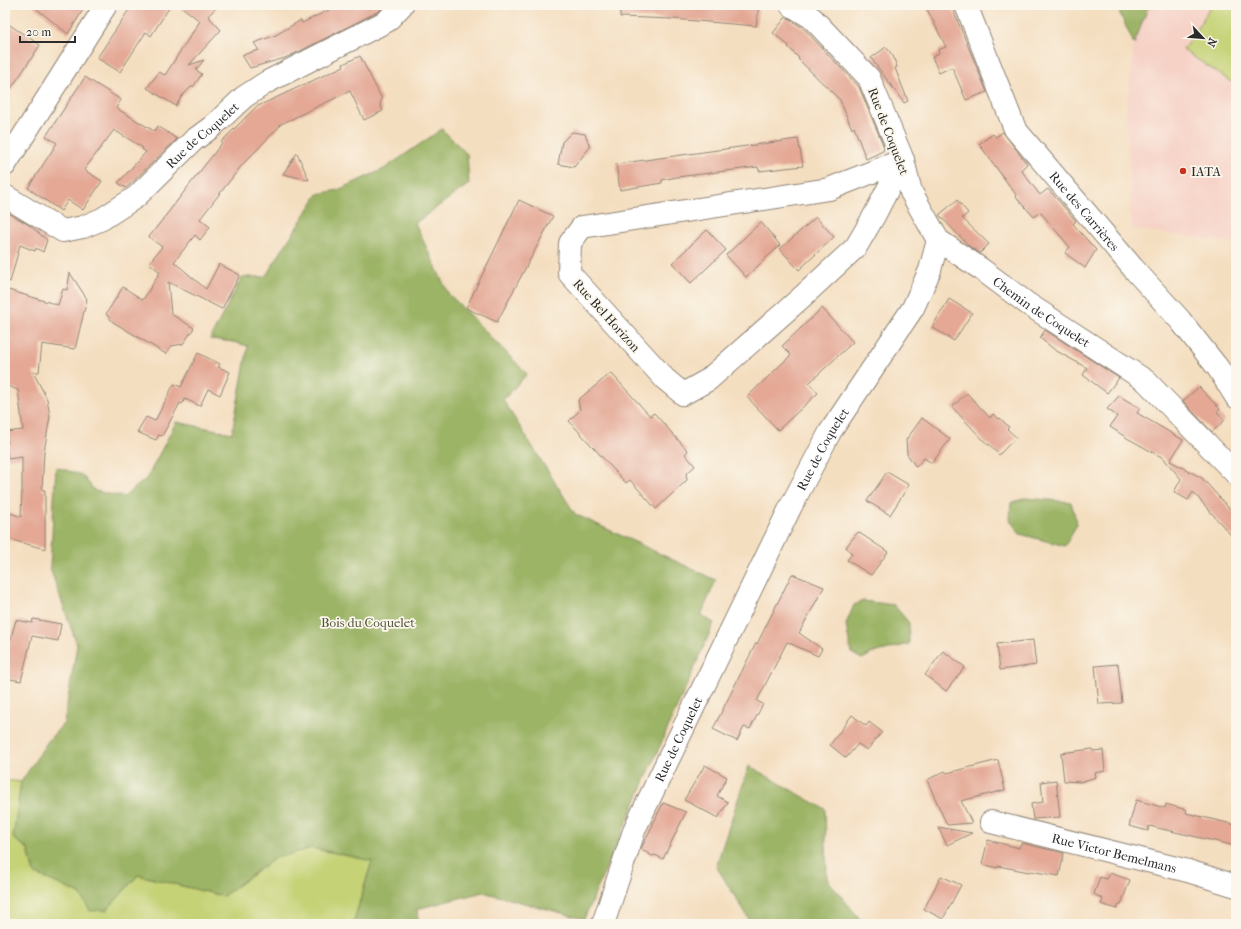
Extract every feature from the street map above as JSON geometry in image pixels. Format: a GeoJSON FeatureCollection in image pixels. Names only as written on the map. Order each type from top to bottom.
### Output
{"type":"FeatureCollection","features":[{"type":"Feature","properties":{"kind":"street"},"geometry":{"type":"LineString","coordinates":[[5,165],[106,5]]}},
{"type":"Feature","properties":{"kind":"street","name":"Rue de Coquelet"},"geometry":{"type":"LineString","coordinates":[[5,196],[63,231],[83,227],[102,219],[136,197],[194,140],[213,126],[244,97],[267,82],[387,21],[402,5]]}},
{"type":"Feature","properties":{"kind":"street","name":"Rue de Coquelet"},"geometry":{"type":"LineString","coordinates":[[603,924],[635,828],[791,506],[830,432],[913,308],[930,270],[938,240],[911,192],[903,160],[869,78],[812,18],[791,5]]}},
{"type":"Feature","properties":{"kind":"street","name":"Rue des Carrières"},"geometry":{"type":"LineString","coordinates":[[966,5],[1015,129],[1123,257],[1180,320],[1218,368],[1236,397]]}},
{"type":"Feature","properties":{"kind":"street","name":"Rue Bel Horizon"},"geometry":{"type":"LineString","coordinates":[[903,160],[856,247],[708,380],[683,394],[665,379],[569,273],[570,243],[582,227],[829,189],[903,160]]}},
{"type":"Feature","properties":{"kind":"street","name":"Chemin de Coquelet"},"geometry":{"type":"LineString","coordinates":[[938,240],[981,269],[1028,304],[1146,381],[1236,474]]}},
{"type":"Feature","properties":{"kind":"street","name":"Rue Victor Bemelmans"},"geometry":{"type":"LineString","coordinates":[[991,822],[1188,871],[1236,886]]}},
{"type":"Feature","properties":{"kind":"shaded area","name":"IATA"},"geometry":{"type":"Polygon","coordinates":[[[1149,5],[1236,5],[1236,243],[1132,229],[1126,113],[1134,44],[1149,5]]]}},
{"type":"Feature","properties":{"kind":"green space"},"geometry":{"type":"Polygon","coordinates":[[[1116,5],[1149,5],[1134,44],[1116,5]]]}},
{"type":"Feature","properties":{"kind":"green space"},"geometry":{"type":"Polygon","coordinates":[[[1212,5],[1236,5],[1236,85],[1183,50],[1212,5]]]}},
{"type":"Feature","properties":{"kind":"green space","name":"Bois du Coquelet"},"geometry":{"type":"Polygon","coordinates":[[[442,129],[467,154],[469,184],[415,223],[448,293],[527,374],[503,400],[575,514],[716,580],[701,615],[714,623],[584,919],[483,892],[417,909],[419,924],[353,924],[372,861],[312,848],[275,858],[223,896],[138,875],[107,910],[90,911],[80,894],[34,873],[28,849],[13,838],[21,782],[48,741],[64,723],[77,645],[50,568],[56,467],[82,475],[95,491],[124,497],[147,478],[176,422],[232,433],[248,346],[233,342],[210,339],[242,277],[265,277],[318,194],[338,190],[384,169],[442,129]]]}},
{"type":"Feature","properties":{"kind":"green space"},"geometry":{"type":"Polygon","coordinates":[[[1025,498],[1071,502],[1077,524],[1065,546],[1020,534],[1010,520],[1011,503],[1025,498]]]}},
{"type":"Feature","properties":{"kind":"green space"},"geometry":{"type":"Polygon","coordinates":[[[863,601],[894,605],[909,623],[909,644],[873,653],[862,659],[851,653],[846,624],[854,605],[863,601]]]}},
{"type":"Feature","properties":{"kind":"green space"},"geometry":{"type":"Polygon","coordinates":[[[749,766],[825,809],[827,879],[864,924],[752,924],[716,866],[749,766]]]}},
{"type":"Feature","properties":{"kind":"green space"},"geometry":{"type":"Polygon","coordinates":[[[5,780],[21,782],[13,838],[28,849],[34,873],[80,894],[107,910],[138,875],[223,896],[275,858],[312,848],[372,861],[353,924],[5,924],[5,780]]]}},
{"type":"Feature","properties":{"kind":"building"},"geometry":{"type":"Polygon","coordinates":[[[32,5],[86,5],[68,34],[32,5]]]}},
{"type":"Feature","properties":{"kind":"building"},"geometry":{"type":"Polygon","coordinates":[[[132,5],[171,5],[151,36],[146,32],[120,72],[97,58],[132,5]]]}},
{"type":"Feature","properties":{"kind":"building"},"geometry":{"type":"Polygon","coordinates":[[[179,5],[219,5],[208,16],[221,30],[189,65],[204,60],[196,70],[202,74],[193,87],[192,86],[182,96],[176,106],[147,88],[159,72],[165,75],[200,21],[179,5]]]}},
{"type":"Feature","properties":{"kind":"building"},"geometry":{"type":"Polygon","coordinates":[[[339,5],[385,5],[379,11],[285,58],[250,68],[242,55],[259,50],[254,43],[276,35],[301,20],[302,23],[339,5]]]}},
{"type":"Feature","properties":{"kind":"building"},"geometry":{"type":"Polygon","coordinates":[[[620,5],[759,5],[756,26],[673,19],[620,17],[620,5]]]}},
{"type":"Feature","properties":{"kind":"building"},"geometry":{"type":"Polygon","coordinates":[[[925,5],[951,5],[987,92],[966,100],[952,67],[939,73],[932,57],[939,53],[938,50],[946,47],[925,5]]]}},
{"type":"Feature","properties":{"kind":"building"},"geometry":{"type":"Polygon","coordinates":[[[786,17],[803,28],[859,87],[884,147],[883,151],[866,159],[854,127],[852,129],[840,100],[798,59],[799,58],[788,47],[789,46],[773,33],[786,17]]]}},
{"type":"Feature","properties":{"kind":"building"},"geometry":{"type":"Polygon","coordinates":[[[5,22],[40,45],[5,98],[5,22]]]}},
{"type":"Feature","properties":{"kind":"building"},"geometry":{"type":"Polygon","coordinates":[[[886,47],[893,56],[897,67],[895,68],[908,101],[904,103],[871,58],[886,47]]]}},
{"type":"Feature","properties":{"kind":"building"},"geometry":{"type":"Polygon","coordinates":[[[360,56],[382,99],[380,104],[383,111],[364,120],[350,91],[279,125],[280,126],[242,165],[200,219],[210,227],[200,240],[195,235],[174,262],[206,289],[219,264],[240,275],[222,309],[168,282],[171,314],[194,328],[183,344],[171,346],[166,354],[113,322],[106,314],[123,287],[143,300],[160,272],[149,263],[162,247],[149,237],[222,143],[221,142],[256,107],[344,66],[343,64],[360,56]]]}},
{"type":"Feature","properties":{"kind":"building"},"geometry":{"type":"Polygon","coordinates":[[[85,77],[121,100],[116,108],[154,131],[158,126],[177,139],[126,188],[118,183],[146,152],[142,149],[143,148],[114,130],[84,170],[102,181],[83,210],[68,200],[61,211],[28,188],[57,143],[46,136],[85,77]]]}},
{"type":"Feature","properties":{"kind":"building"},"geometry":{"type":"Polygon","coordinates":[[[572,132],[585,134],[590,147],[574,167],[558,164],[562,142],[572,132]]]}},
{"type":"Feature","properties":{"kind":"building"},"geometry":{"type":"Polygon","coordinates":[[[1003,132],[1027,164],[1021,170],[1040,195],[1048,189],[1076,221],[1073,224],[1096,250],[1085,268],[1065,253],[1070,247],[1040,212],[1034,217],[1016,197],[1017,196],[979,144],[993,134],[996,137],[1003,132]]]}},
{"type":"Feature","properties":{"kind":"building"},"geometry":{"type":"Polygon","coordinates":[[[798,139],[803,166],[759,171],[758,167],[677,177],[662,180],[662,183],[620,190],[616,164],[798,139]]]}},
{"type":"Feature","properties":{"kind":"building"},"geometry":{"type":"Polygon","coordinates":[[[297,153],[309,180],[283,174],[297,153]]]}},
{"type":"Feature","properties":{"kind":"building"},"geometry":{"type":"Polygon","coordinates":[[[519,200],[553,216],[497,322],[466,308],[519,200]]]}},
{"type":"Feature","properties":{"kind":"building"},"geometry":{"type":"Polygon","coordinates":[[[957,200],[968,213],[962,218],[989,244],[980,253],[970,247],[939,215],[957,200]]]}},
{"type":"Feature","properties":{"kind":"building"},"geometry":{"type":"Polygon","coordinates":[[[5,211],[29,225],[47,240],[43,252],[36,248],[35,251],[20,245],[10,282],[5,281],[5,211]]]}},
{"type":"Feature","properties":{"kind":"building"},"geometry":{"type":"Polygon","coordinates":[[[816,217],[834,237],[799,270],[780,249],[816,217]]]}},
{"type":"Feature","properties":{"kind":"building"},"geometry":{"type":"Polygon","coordinates":[[[761,222],[780,245],[746,277],[726,255],[761,222]]]}},
{"type":"Feature","properties":{"kind":"building"},"geometry":{"type":"Polygon","coordinates":[[[707,230],[726,250],[691,283],[672,263],[707,230]]]}},
{"type":"Feature","properties":{"kind":"building"},"geometry":{"type":"Polygon","coordinates":[[[70,273],[87,299],[75,349],[42,344],[39,372],[33,372],[47,399],[50,416],[44,452],[42,490],[45,490],[45,549],[5,538],[5,511],[21,517],[22,489],[22,457],[8,459],[6,432],[23,430],[18,390],[5,385],[5,289],[58,305],[63,289],[67,290],[70,273]]]}},
{"type":"Feature","properties":{"kind":"building"},"geometry":{"type":"Polygon","coordinates":[[[949,299],[972,313],[954,341],[932,327],[949,299]]]}},
{"type":"Feature","properties":{"kind":"building"},"geometry":{"type":"Polygon","coordinates":[[[822,308],[853,342],[809,383],[818,393],[778,430],[747,397],[791,355],[782,346],[822,308]]]}},
{"type":"Feature","properties":{"kind":"building"},"geometry":{"type":"Polygon","coordinates":[[[1045,330],[1119,378],[1107,393],[1083,375],[1087,368],[1055,350],[1040,338],[1045,330]]]}},
{"type":"Feature","properties":{"kind":"building"},"geometry":{"type":"Polygon","coordinates":[[[198,353],[220,364],[218,367],[230,372],[220,395],[208,389],[200,406],[185,399],[182,404],[180,403],[162,436],[159,435],[156,440],[137,432],[146,417],[155,421],[174,384],[181,387],[198,353]]]}},
{"type":"Feature","properties":{"kind":"building"},"geometry":{"type":"Polygon","coordinates":[[[611,373],[650,416],[654,413],[688,451],[685,454],[695,466],[686,474],[687,480],[656,509],[630,480],[626,483],[569,421],[580,410],[578,400],[611,373]]]}},
{"type":"Feature","properties":{"kind":"building"},"geometry":{"type":"Polygon","coordinates":[[[1199,387],[1220,409],[1217,412],[1225,420],[1212,432],[1183,401],[1199,387]]]}},
{"type":"Feature","properties":{"kind":"building"},"geometry":{"type":"Polygon","coordinates":[[[967,393],[990,418],[993,414],[999,419],[1000,418],[1009,427],[1007,429],[1016,437],[999,455],[952,407],[967,393]]]}},
{"type":"Feature","properties":{"kind":"building"},"geometry":{"type":"Polygon","coordinates":[[[1119,396],[1140,408],[1137,413],[1183,440],[1170,461],[1202,478],[1236,516],[1236,541],[1193,492],[1188,500],[1174,492],[1181,479],[1165,459],[1110,427],[1117,416],[1107,409],[1119,396]]]}},
{"type":"Feature","properties":{"kind":"building"},"geometry":{"type":"Polygon","coordinates":[[[922,418],[950,439],[932,463],[924,458],[916,467],[907,454],[906,440],[922,418]]]}},
{"type":"Feature","properties":{"kind":"building"},"geometry":{"type":"Polygon","coordinates":[[[887,472],[909,485],[890,515],[867,501],[887,472]]]}},
{"type":"Feature","properties":{"kind":"building"},"geometry":{"type":"Polygon","coordinates":[[[858,532],[888,552],[871,575],[847,560],[852,554],[846,547],[858,532]]]}},
{"type":"Feature","properties":{"kind":"building"},"geometry":{"type":"Polygon","coordinates":[[[792,574],[824,587],[799,633],[822,649],[818,656],[787,642],[757,701],[763,704],[750,729],[744,727],[737,741],[713,729],[792,574]]]}},
{"type":"Feature","properties":{"kind":"building"},"geometry":{"type":"Polygon","coordinates":[[[33,619],[61,624],[58,641],[32,636],[21,681],[5,678],[5,663],[16,620],[32,623],[33,619]]]}},
{"type":"Feature","properties":{"kind":"building"},"geometry":{"type":"Polygon","coordinates":[[[1033,640],[1036,665],[1000,670],[997,644],[1033,640]]]}},
{"type":"Feature","properties":{"kind":"building"},"geometry":{"type":"Polygon","coordinates":[[[943,651],[965,667],[946,691],[925,675],[943,651]]]}},
{"type":"Feature","properties":{"kind":"building"},"geometry":{"type":"Polygon","coordinates":[[[1118,664],[1122,703],[1099,704],[1095,666],[1118,664]]]}},
{"type":"Feature","properties":{"kind":"building"},"geometry":{"type":"Polygon","coordinates":[[[852,715],[866,726],[869,722],[882,732],[867,750],[858,744],[846,758],[830,745],[852,715]]]}},
{"type":"Feature","properties":{"kind":"building"},"geometry":{"type":"Polygon","coordinates":[[[1092,749],[1093,751],[1103,750],[1105,771],[1095,773],[1096,777],[1080,782],[1064,781],[1061,753],[1092,749]]]}},
{"type":"Feature","properties":{"kind":"building"},"geometry":{"type":"Polygon","coordinates":[[[998,760],[1005,790],[961,801],[972,823],[947,825],[927,780],[945,771],[947,773],[998,760]]]}},
{"type":"Feature","properties":{"kind":"building"},"geometry":{"type":"Polygon","coordinates":[[[705,765],[727,777],[717,796],[728,802],[718,818],[684,800],[705,765]]]}},
{"type":"Feature","properties":{"kind":"building"},"geometry":{"type":"Polygon","coordinates":[[[1056,780],[1060,817],[1033,819],[1031,804],[1043,802],[1041,782],[1056,780]]]}},
{"type":"Feature","properties":{"kind":"building"},"geometry":{"type":"Polygon","coordinates":[[[1136,800],[1165,808],[1166,804],[1187,810],[1186,813],[1236,825],[1236,846],[1149,826],[1148,831],[1129,826],[1136,800]]]}},
{"type":"Feature","properties":{"kind":"building"},"geometry":{"type":"Polygon","coordinates":[[[663,803],[686,812],[663,859],[655,855],[652,856],[641,849],[663,803]]]}},
{"type":"Feature","properties":{"kind":"building"},"geometry":{"type":"Polygon","coordinates":[[[938,827],[972,833],[947,845],[938,827]]]}},
{"type":"Feature","properties":{"kind":"building"},"geometry":{"type":"Polygon","coordinates":[[[988,840],[1019,848],[1021,843],[1064,853],[1059,876],[998,866],[998,868],[982,864],[988,840]]]}},
{"type":"Feature","properties":{"kind":"building"},"geometry":{"type":"Polygon","coordinates":[[[1110,873],[1130,880],[1121,904],[1119,904],[1117,909],[1101,904],[1103,899],[1094,894],[1100,877],[1107,879],[1110,873]]]}},
{"type":"Feature","properties":{"kind":"building"},"geometry":{"type":"Polygon","coordinates":[[[941,876],[961,885],[943,919],[924,909],[941,876]]]}},
{"type":"Feature","properties":{"kind":"place","name":"IATA"},"geometry":{"type":"Point","coordinates":[1183,171]}}]}
